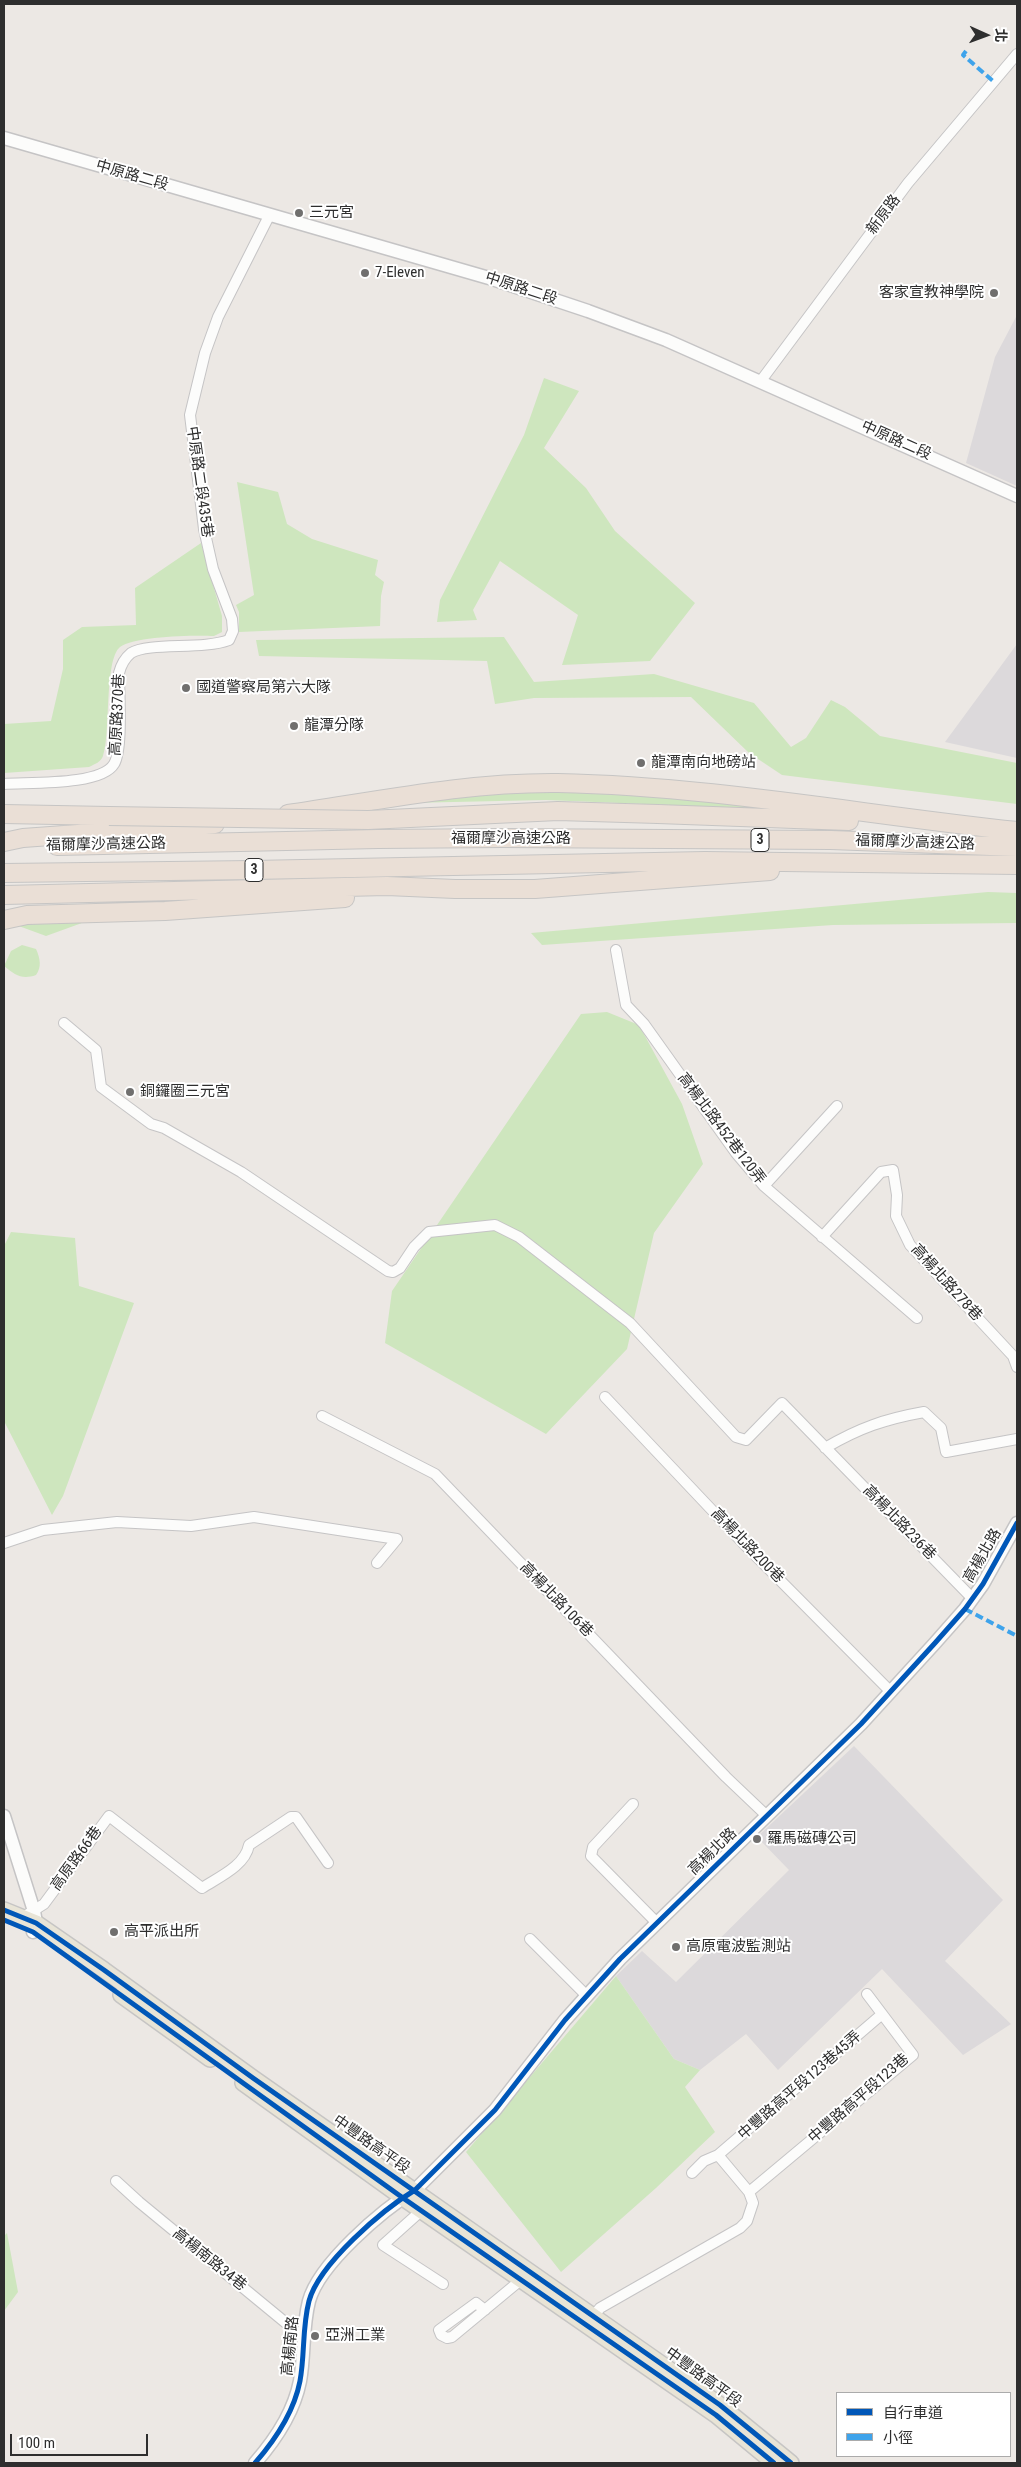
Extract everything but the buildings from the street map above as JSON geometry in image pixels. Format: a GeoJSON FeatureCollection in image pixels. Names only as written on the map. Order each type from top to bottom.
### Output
{"type":"FeatureCollection","features":[{"type":"Feature","properties":{"kind":"highway"},"geometry":{"type":"LineString","coordinates":[[4,842],[23,838],[202,825],[449,790],[557,783],[621,786],[738,797],[1017,831]]}},
{"type":"Feature","properties":{"kind":"highway"},"geometry":{"type":"LineString","coordinates":[[4,814],[368,820],[558,811],[771,819],[937,822]]}},
{"type":"Feature","properties":{"kind":"highway","name":"福爾摩沙高速公路"},"geometry":{"type":"LineString","coordinates":[[4,848],[484,838],[831,840],[1017,847]]}},
{"type":"Feature","properties":{"kind":"highway","name":"福爾摩沙高速公路"},"geometry":{"type":"LineString","coordinates":[[4,872],[252,870],[705,861],[1017,865]]}},
{"type":"Feature","properties":{"kind":"highway"},"geometry":{"type":"LineString","coordinates":[[4,895],[387,886],[455,889],[535,889],[873,862]]}},
{"type":"Feature","properties":{"kind":"highway"},"geometry":{"type":"LineString","coordinates":[[4,920],[27,915],[165,911],[455,889]]}},
{"type":"Feature","properties":{"kind":"highway"},"geometry":{"type":"LineString","coordinates":[[4,913],[19,911],[47,914]]}},
{"type":"Feature","properties":{"kind":"main road","name":"中豐路高平段"},"geometry":{"type":"LineString","coordinates":[[4,1910],[31,1921],[409,2194],[590,2320],[720,2405],[791,2463]]}},
{"type":"Feature","properties":{"kind":"main road","name":"中豐路高平段"},"geometry":{"type":"LineString","coordinates":[[4,1920],[31,1921]]}},
{"type":"Feature","properties":{"kind":"main road","name":"中豐路高平段"},"geometry":{"type":"LineString","coordinates":[[409,2194],[422,2210],[522,2279],[590,2320],[716,2415],[774,2463]]}},
{"type":"Feature","properties":{"kind":"street","name":"新原路"},"geometry":{"type":"LineString","coordinates":[[760,382],[908,183],[1017,54]]}},
{"type":"Feature","properties":{"kind":"street","name":"中原路二段"},"geometry":{"type":"LineString","coordinates":[[4,138],[489,278],[588,311],[666,340],[1017,496]]}},
{"type":"Feature","properties":{"kind":"street","name":"中原路二段435巷"},"geometry":{"type":"LineString","coordinates":[[229,640],[233,631],[232,618],[214,569],[204,529],[190,415],[204,353],[218,317],[269,216]]}},
{"type":"Feature","properties":{"kind":"street","name":"高原路370巷"},"geometry":{"type":"LineString","coordinates":[[4,784],[93,778],[108,772],[115,763],[118,748],[119,673],[121,665],[131,653],[142,649],[211,645],[229,640]]}},
{"type":"Feature","properties":{"kind":"street","name":"高楊北路452巷120弄"},"geometry":{"type":"LineString","coordinates":[[616,950],[626,1005],[644,1024],[736,1153],[764,1186],[917,1318]]}},
{"type":"Feature","properties":{"kind":"street","name":"高楊北路236巷"},"geometry":{"type":"LineString","coordinates":[[64,1023],[96,1050],[101,1087],[151,1124],[164,1128],[241,1172],[388,1272],[393,1272],[400,1268],[414,1247],[429,1232],[495,1225],[519,1237],[630,1322],[736,1437],[746,1440],[782,1403],[972,1599]]}},
{"type":"Feature","properties":{"kind":"street"},"geometry":{"type":"LineString","coordinates":[[764,1186],[837,1106]]}},
{"type":"Feature","properties":{"kind":"street","name":"高楊北路278巷"},"geometry":{"type":"LineString","coordinates":[[822,1237],[881,1172],[893,1170],[897,1195],[896,1216],[910,1245],[1012,1356],[1017,1367]]}},
{"type":"Feature","properties":{"kind":"street","name":"高楊北路200巷"},"geometry":{"type":"LineString","coordinates":[[605,1397],[743,1544],[891,1692]]}},
{"type":"Feature","properties":{"kind":"street"},"geometry":{"type":"LineString","coordinates":[[825,1448],[854,1431],[898,1416],[924,1412],[941,1428],[946,1452],[1017,1439]]}},
{"type":"Feature","properties":{"kind":"street","name":"高楊北路106巷"},"geometry":{"type":"LineString","coordinates":[[322,1416],[435,1474],[726,1777],[768,1816]]}},
{"type":"Feature","properties":{"kind":"street"},"geometry":{"type":"LineString","coordinates":[[4,1543],[43,1530],[117,1522],[191,1526],[254,1517],[397,1538],[377,1563]]}},
{"type":"Feature","properties":{"kind":"street","name":"高楊北路"},"geometry":{"type":"LineString","coordinates":[[409,2194],[495,2110],[565,2020],[657,1923],[862,1724],[891,1692],[972,1599],[1017,1523]]}},
{"type":"Feature","properties":{"kind":"street"},"geometry":{"type":"LineString","coordinates":[[633,1804],[593,1847],[591,1856],[657,1923]]}},
{"type":"Feature","properties":{"kind":"street"},"geometry":{"type":"LineString","coordinates":[[4,1816],[31,1921]]}},
{"type":"Feature","properties":{"kind":"street","name":"高原路66巷"},"geometry":{"type":"LineString","coordinates":[[31,1921],[109,1816],[202,1888],[242,1861],[248,1854],[250,1845],[291,1817],[296,1817],[328,1863]]}},
{"type":"Feature","properties":{"kind":"street"},"geometry":{"type":"LineString","coordinates":[[530,1939],[587,1996]]}},
{"type":"Feature","properties":{"kind":"street","name":"中豐路高平段123巷"},"geometry":{"type":"LineString","coordinates":[[748,2192],[913,2055],[867,1994]]}},
{"type":"Feature","properties":{"kind":"street","name":"中豐路高平段123巷45弄"},"geometry":{"type":"LineString","coordinates":[[692,2173],[704,2161],[718,2155],[881,2015]]}},
{"type":"Feature","properties":{"kind":"street"},"geometry":{"type":"LineString","coordinates":[[590,2320],[600,2308],[740,2228],[747,2221],[753,2203],[748,2192],[718,2155]]}},
{"type":"Feature","properties":{"kind":"street","name":"高楊南路34巷"},"geometry":{"type":"LineString","coordinates":[[116,2181],[303,2337]]}},
{"type":"Feature","properties":{"kind":"street","name":"高楊南路"},"geometry":{"type":"LineString","coordinates":[[255,2463],[281,2429],[293,2406],[300,2381],[303,2337],[310,2299],[323,2274],[353,2240],[409,2194]]}},
{"type":"Feature","properties":{"kind":"street"},"geometry":{"type":"LineString","coordinates":[[422,2210],[383,2245],[443,2284]]}},
{"type":"Feature","properties":{"kind":"street"},"geometry":{"type":"LineString","coordinates":[[486,2310],[522,2279]]}},
{"type":"Feature","properties":{"kind":"shaded area"},"geometry":{"type":"Polygon","coordinates":[[[1017,315],[1017,486],[966,463],[995,357],[1017,315]]]}},
{"type":"Feature","properties":{"kind":"shaded area"},"geometry":{"type":"Polygon","coordinates":[[[1017,644],[1017,758],[945,742],[1017,644]]]}},
{"type":"Feature","properties":{"kind":"shaded area"},"geometry":{"type":"Polygon","coordinates":[[[854,1746],[1003,1900],[945,1961],[1011,2024],[963,2055],[882,1969],[778,2070],[746,2034],[700,2070],[674,2059],[616,1976],[642,1951],[676,1982],[789,1870],[757,1837],[854,1746]]]}},
{"type":"Feature","properties":{"kind":"green space"},"geometry":{"type":"Polygon","coordinates":[[[544,378],[579,391],[544,448],[586,488],[615,531],[695,603],[650,661],[562,665],[578,615],[500,561],[473,610],[477,620],[437,622],[440,600],[524,435],[544,378]]]}},
{"type":"Feature","properties":{"kind":"green space"},"geometry":{"type":"Polygon","coordinates":[[[237,482],[278,492],[287,524],[312,539],[378,560],[375,575],[384,582],[381,596],[380,626],[239,632],[239,612],[236,605],[254,595],[237,482]]]}},
{"type":"Feature","properties":{"kind":"green space"},"geometry":{"type":"Polygon","coordinates":[[[201,543],[222,616],[222,632],[214,636],[151,638],[127,643],[120,647],[115,655],[112,666],[107,732],[101,760],[89,767],[4,773],[4,724],[51,721],[63,669],[63,640],[82,627],[136,625],[135,588],[201,543]]]}},
{"type":"Feature","properties":{"kind":"green space"},"geometry":{"type":"Polygon","coordinates":[[[504,637],[534,682],[654,674],[754,703],[791,747],[806,738],[831,700],[845,707],[880,736],[1017,763],[1017,804],[782,775],[749,753],[691,697],[534,698],[495,704],[487,661],[259,656],[256,640],[504,637]]]}},
{"type":"Feature","properties":{"kind":"green space"},"geometry":{"type":"Polygon","coordinates":[[[595,790],[793,810],[546,800],[407,803],[487,791],[595,790]]]}},
{"type":"Feature","properties":{"kind":"green space"},"geometry":{"type":"Polygon","coordinates":[[[988,892],[1017,893],[1017,923],[833,925],[542,945],[531,933],[988,892]]]}},
{"type":"Feature","properties":{"kind":"green space"},"geometry":{"type":"Polygon","coordinates":[[[63,918],[93,919],[46,936],[16,925],[63,918]]]}},
{"type":"Feature","properties":{"kind":"green space"},"geometry":{"type":"Polygon","coordinates":[[[22,945],[36,949],[40,962],[36,975],[19,976],[4,966],[11,951],[22,945]]]}},
{"type":"Feature","properties":{"kind":"green space"},"geometry":{"type":"Polygon","coordinates":[[[607,1012],[639,1025],[682,1104],[703,1164],[654,1233],[627,1349],[546,1434],[385,1343],[392,1291],[581,1014],[607,1012]]]}},
{"type":"Feature","properties":{"kind":"green space"},"geometry":{"type":"Polygon","coordinates":[[[11,1232],[75,1238],[79,1286],[134,1303],[63,1496],[52,1515],[4,1421],[4,1246],[11,1232]]]}},
{"type":"Feature","properties":{"kind":"green space"},"geometry":{"type":"Polygon","coordinates":[[[616,1976],[674,2059],[700,2070],[685,2087],[715,2132],[656,2188],[561,2272],[466,2152],[616,1976]]]}},
{"type":"Feature","properties":{"kind":"green space"},"geometry":{"type":"Polygon","coordinates":[[[7,2233],[18,2292],[4,2311],[4,2236],[7,2233]]]}},
{"type":"Feature","properties":{"kind":"marked path"},"geometry":{"type":"LineString","coordinates":[[966,51],[963,55],[994,82]]}},
{"type":"Feature","properties":{"kind":"marked path"},"geometry":{"type":"LineString","coordinates":[[965,1609],[1017,1636]]}},
{"type":"Feature","properties":{"kind":"cycle path"},"geometry":{"type":"LineString","coordinates":[[255,2463],[277,2435],[293,2404],[302,2371],[305,2321],[309,2301],[315,2286],[325,2271],[353,2239],[401,2199],[415,2190],[495,2110],[565,2020],[620,1959],[861,1724],[965,1609],[983,1584],[1017,1523]]}},
{"type":"Feature","properties":{"kind":"cycle path"},"geometry":{"type":"LineString","coordinates":[[4,1910],[36,1923],[104,1970],[253,2078],[720,2405],[791,2463]]}},
{"type":"Feature","properties":{"kind":"cycle path"},"geometry":{"type":"LineString","coordinates":[[4,1920],[33,1932],[403,2198],[716,2415],[774,2463]]}},
{"type":"Feature","properties":{"kind":"place","name":"三元宮"},"geometry":{"type":"Point","coordinates":[299,213]}},
{"type":"Feature","properties":{"kind":"place","name":"7-Eleven"},"geometry":{"type":"Point","coordinates":[365,273]}},
{"type":"Feature","properties":{"kind":"place","name":"客家宣教神學院"},"geometry":{"type":"Point","coordinates":[994,293]}},
{"type":"Feature","properties":{"kind":"place","name":"國道警察局第六大隊"},"geometry":{"type":"Point","coordinates":[186,688]}},
{"type":"Feature","properties":{"kind":"place","name":"龍潭分隊"},"geometry":{"type":"Point","coordinates":[294,726]}},
{"type":"Feature","properties":{"kind":"place","name":"龍潭南向地磅站"},"geometry":{"type":"Point","coordinates":[641,763]}},
{"type":"Feature","properties":{"kind":"place","name":"銅鑼圈三元宮"},"geometry":{"type":"Point","coordinates":[130,1092]}},
{"type":"Feature","properties":{"kind":"place","name":"羅馬磁磚公司"},"geometry":{"type":"Point","coordinates":[757,1839]}},
{"type":"Feature","properties":{"kind":"place","name":"高平派出所"},"geometry":{"type":"Point","coordinates":[114,1932]}},
{"type":"Feature","properties":{"kind":"place","name":"高原電波監測站"},"geometry":{"type":"Point","coordinates":[676,1947]}},
{"type":"Feature","properties":{"kind":"place","name":"亞洲工業"},"geometry":{"type":"Point","coordinates":[315,2336]}}]}
